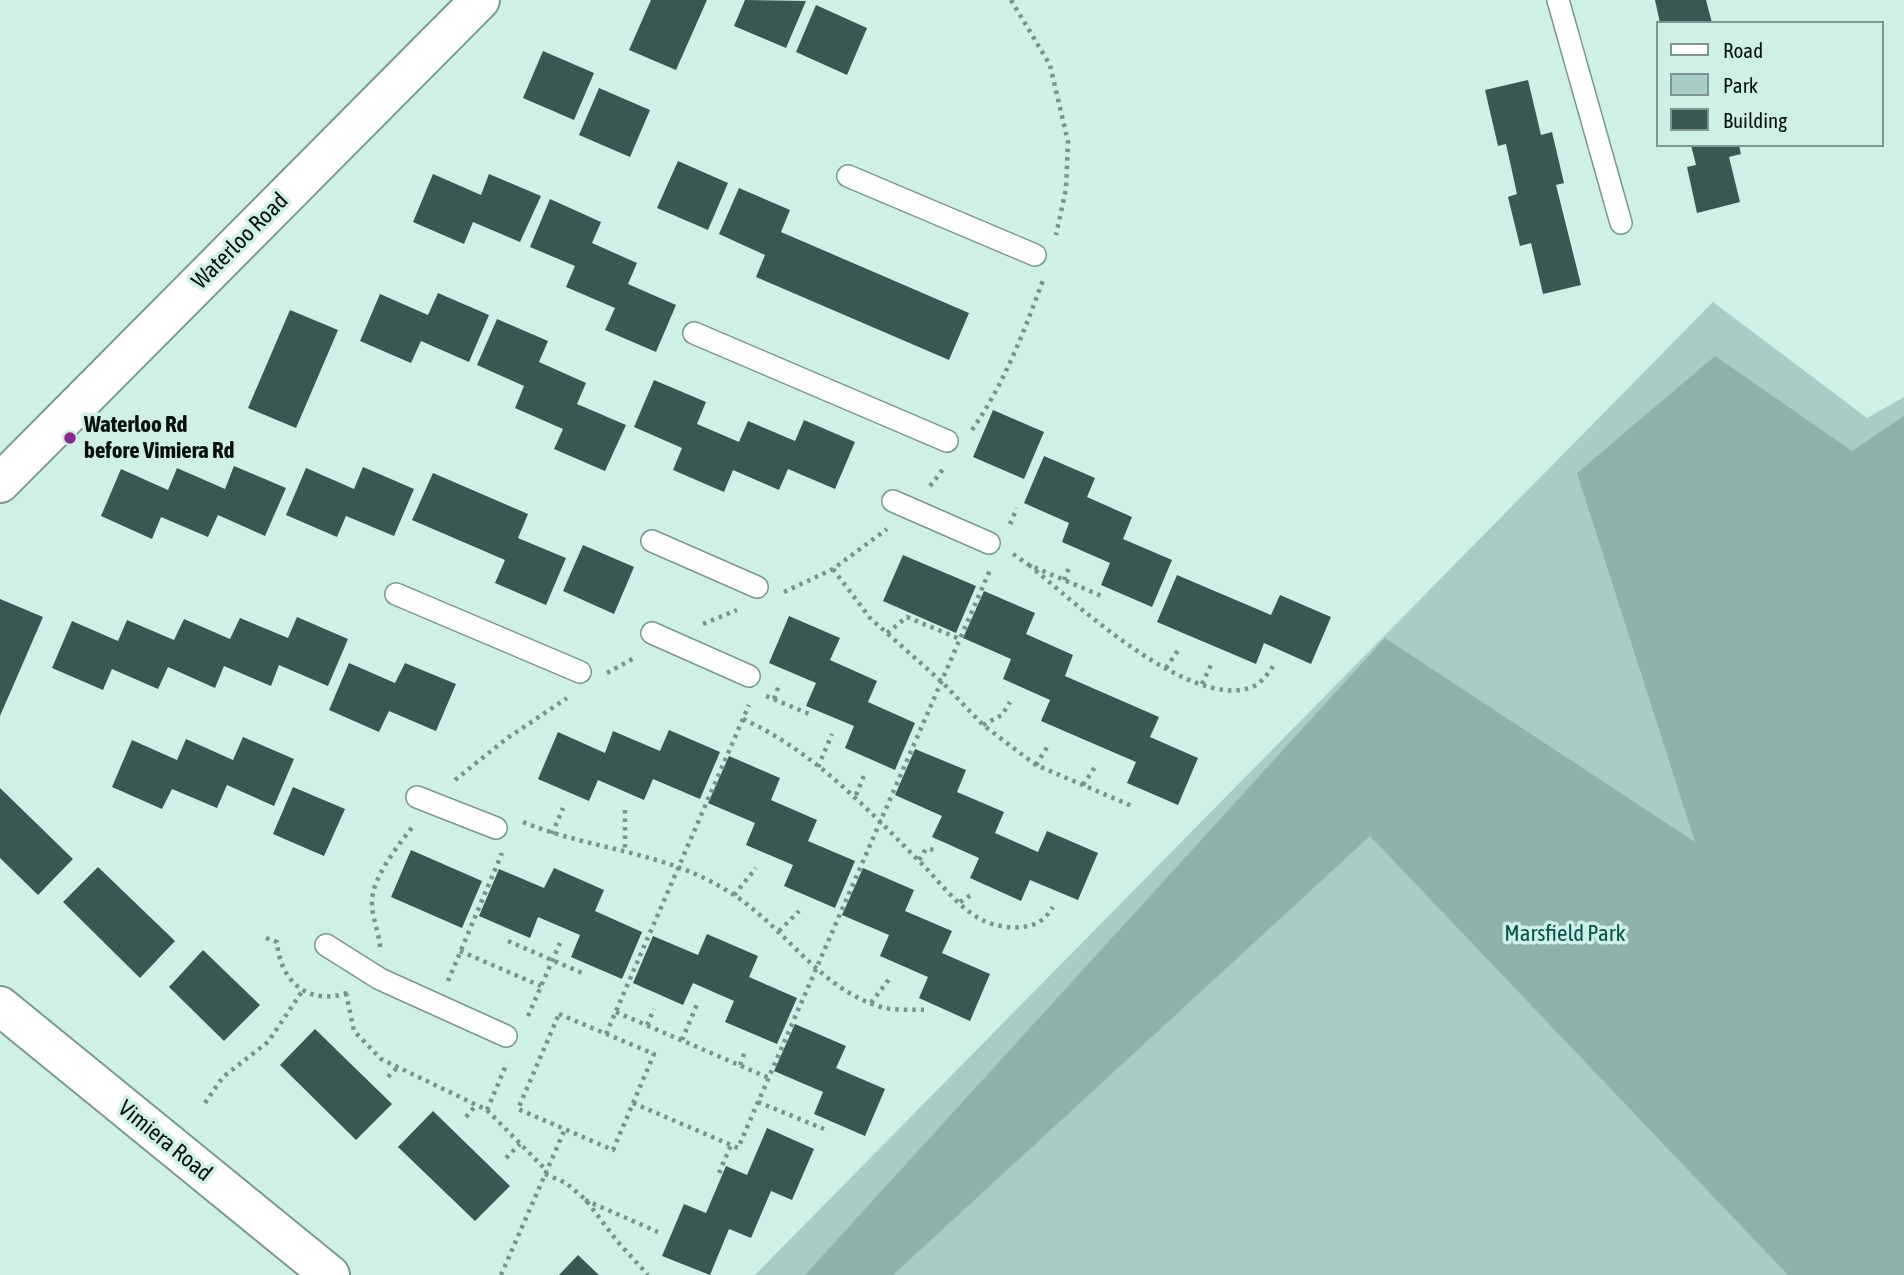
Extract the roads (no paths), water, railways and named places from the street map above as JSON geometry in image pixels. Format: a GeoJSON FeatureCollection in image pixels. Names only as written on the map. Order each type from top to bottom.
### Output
{"type":"FeatureCollection","features":[{"type":"Feature","properties":{"kind":"street","name":"Waterloo Road"},"geometry":{"type":"LineString","coordinates":[[0,482],[480,0]]}},
{"type":"Feature","properties":{"kind":"street","name":"Vimiera Road"},"geometry":{"type":"LineString","coordinates":[[0,1006],[330,1275]]}},
{"type":"Feature","properties":{"kind":"lane"},"geometry":{"type":"LineString","coordinates":[[1559,0],[1621,223]]}},
{"type":"Feature","properties":{"kind":"lane"},"geometry":{"type":"LineString","coordinates":[[848,176],[1035,255]]}},
{"type":"Feature","properties":{"kind":"lane"},"geometry":{"type":"LineString","coordinates":[[694,333],[947,441]]}},
{"type":"Feature","properties":{"kind":"lane"},"geometry":{"type":"LineString","coordinates":[[902,504],[989,542]]}},
{"type":"Feature","properties":{"kind":"lane"},"geometry":{"type":"LineString","coordinates":[[652,541],[760,596]]}},
{"type":"Feature","properties":{"kind":"lane"},"geometry":{"type":"LineString","coordinates":[[396,594],[586,680]]}},
{"type":"Feature","properties":{"kind":"lane"},"geometry":{"type":"LineString","coordinates":[[660,637],[752,683]]}},
{"type":"Feature","properties":{"kind":"lane"},"geometry":{"type":"LineString","coordinates":[[424,800],[501,836]]}},
{"type":"Feature","properties":{"kind":"lane"},"geometry":{"type":"LineString","coordinates":[[327,945],[372,974],[506,1035]]}},
{"type":"Feature","properties":{"kind":"place","name":"Waterloo Rd before Vimiera Rd"},"geometry":{"type":"Point","coordinates":[70,438]}},
{"type":"Feature","properties":{"kind":"park label","name":"Marsfield Park"},"geometry":{"type":"Point","coordinates":[1565,934]}}]}
